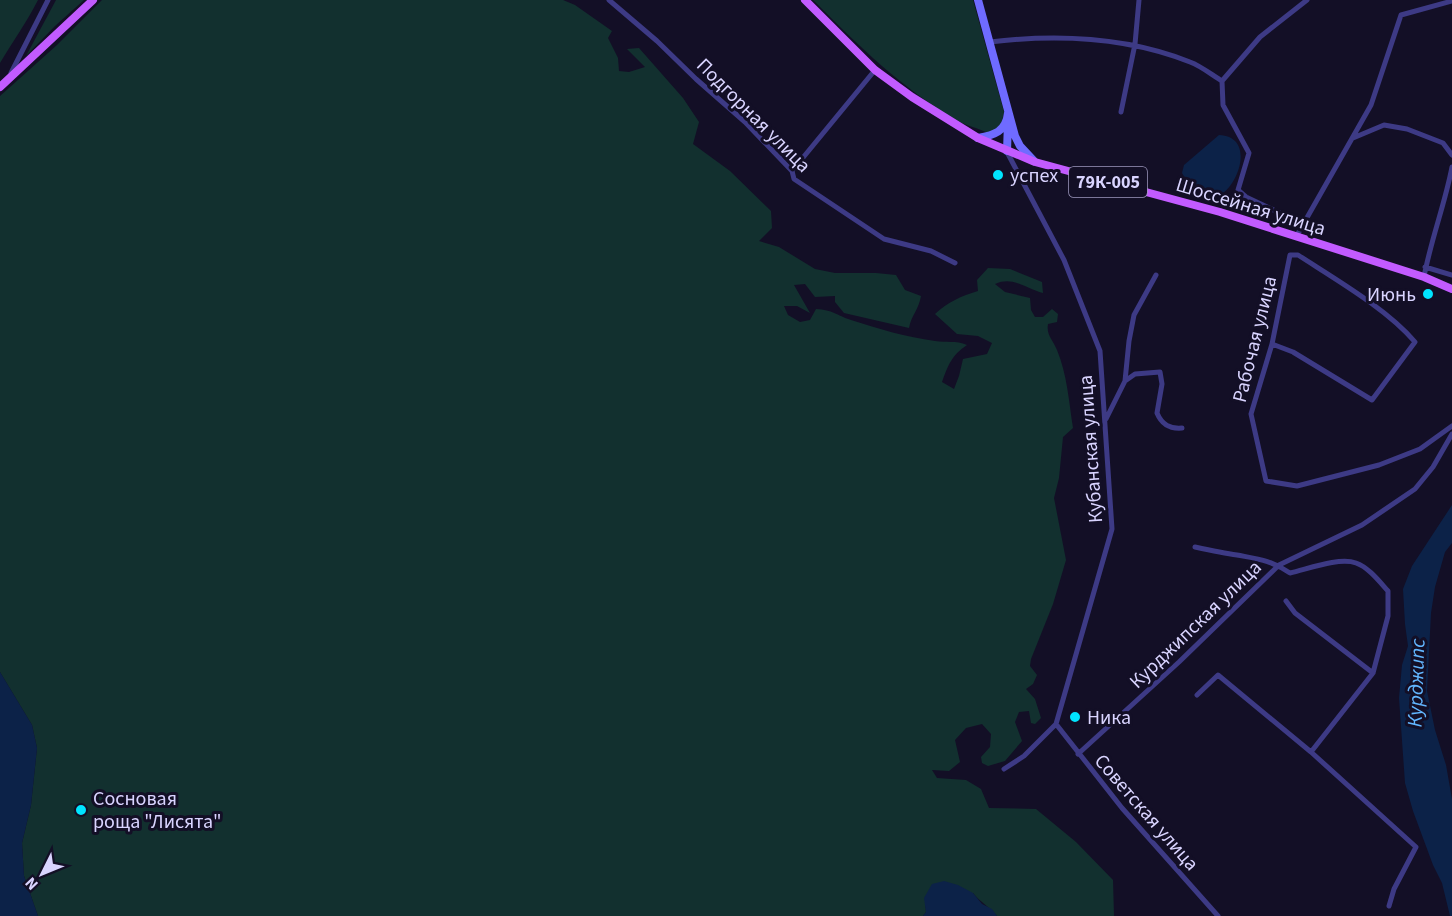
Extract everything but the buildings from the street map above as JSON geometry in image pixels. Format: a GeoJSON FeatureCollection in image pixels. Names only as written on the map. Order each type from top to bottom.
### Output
{"type":"FeatureCollection","features":[{"type":"Feature","properties":{"kind":"main road"},"geometry":{"type":"LineString","coordinates":[[3,85],[93,0]]}},
{"type":"Feature","properties":{"kind":"main road","name":"Шоссейная улица"},"geometry":{"type":"LineString","coordinates":[[805,0],[875,70],[912,98],[978,138],[1007,152],[1035,162],[1220,212],[1296,237],[1425,272],[1452,289]]}},
{"type":"Feature","properties":{"kind":"main road"},"geometry":{"type":"LineString","coordinates":[[978,0],[1018,144],[1035,162]]}},
{"type":"Feature","properties":{"kind":"main road"},"geometry":{"type":"LineString","coordinates":[[978,138],[991,136],[1000,130],[1006,122],[1008,112]]}},
{"type":"Feature","properties":{"kind":"main road"},"geometry":{"type":"LineString","coordinates":[[1007,152],[1008,112]]}},
{"type":"Feature","properties":{"kind":"street"},"geometry":{"type":"LineString","coordinates":[[3,85],[48,0]]}},
{"type":"Feature","properties":{"kind":"street","name":"Подгорная улица"},"geometry":{"type":"LineString","coordinates":[[609,0],[745,122],[792,171],[794,179],[884,239],[931,251],[955,263]]}},
{"type":"Feature","properties":{"kind":"street"},"geometry":{"type":"LineString","coordinates":[[1121,112],[1135,44],[1139,0]]}},
{"type":"Feature","properties":{"kind":"street"},"geometry":{"type":"LineString","coordinates":[[1303,224],[1246,197],[1238,190],[1249,153],[1223,105],[1222,81],[1260,38],[1307,0]]}},
{"type":"Feature","properties":{"kind":"street"},"geometry":{"type":"LineString","coordinates":[[1296,237],[1371,105],[1401,15],[1452,1]]}},
{"type":"Feature","properties":{"kind":"street"},"geometry":{"type":"LineString","coordinates":[[990,42],[1081,39],[1135,44],[1192,63],[1222,81]]}},
{"type":"Feature","properties":{"kind":"street"},"geometry":{"type":"LineString","coordinates":[[792,171],[875,70]]}},
{"type":"Feature","properties":{"kind":"street"},"geometry":{"type":"LineString","coordinates":[[1351,138],[1384,125],[1407,129],[1443,144],[1452,155]]}},
{"type":"Feature","properties":{"kind":"street","name":"Кубанская улица"},"geometry":{"type":"LineString","coordinates":[[1004,769],[1024,756],[1056,724],[1112,529],[1100,351],[1064,260],[1007,152]]}},
{"type":"Feature","properties":{"kind":"street"},"geometry":{"type":"LineString","coordinates":[[1452,167],[1425,272],[1452,275]]}},
{"type":"Feature","properties":{"kind":"street","name":"Рабочая улица"},"geometry":{"type":"LineString","coordinates":[[1272,344],[1293,351],[1372,400],[1415,342],[1405,330],[1346,286],[1298,255],[1290,255],[1272,344],[1251,414],[1266,481],[1297,486],[1379,465],[1420,449],[1452,426]]}},
{"type":"Feature","properties":{"kind":"street"},"geometry":{"type":"LineString","coordinates":[[1106,420],[1125,381],[1134,315],[1156,275]]}},
{"type":"Feature","properties":{"kind":"street"},"geometry":{"type":"LineString","coordinates":[[1125,381],[1135,374],[1160,372],[1161,384],[1157,413],[1165,424],[1173,429],[1182,428]]}},
{"type":"Feature","properties":{"kind":"street","name":"Курджипская улица"},"geometry":{"type":"LineString","coordinates":[[1078,754],[1179,662],[1279,565],[1362,525],[1415,489],[1433,467],[1452,434]]}},
{"type":"Feature","properties":{"kind":"street","name":"Курджипская улица"},"geometry":{"type":"LineString","coordinates":[[1195,547],[1239,556],[1249,555],[1279,565]]}},
{"type":"Feature","properties":{"kind":"street"},"geometry":{"type":"LineString","coordinates":[[1279,565],[1290,573],[1341,561],[1356,563],[1372,574],[1388,591],[1388,616],[1373,673],[1311,752]]}},
{"type":"Feature","properties":{"kind":"street"},"geometry":{"type":"LineString","coordinates":[[1286,601],[1295,613],[1373,673]]}},
{"type":"Feature","properties":{"kind":"street"},"geometry":{"type":"LineString","coordinates":[[1197,694],[1218,675],[1311,752],[1416,847],[1394,889],[1389,906]]}},
{"type":"Feature","properties":{"kind":"street","name":"Советская улица"},"geometry":{"type":"LineString","coordinates":[[1056,724],[1122,808],[1218,916]]}},
{"type":"Feature","properties":{"kind":"green space"},"geometry":{"type":"Polygon","coordinates":[[[0,0],[38,0],[0,63],[0,0]]]}},
{"type":"Feature","properties":{"kind":"green space"},"geometry":{"type":"Polygon","coordinates":[[[56,0],[84,0],[26,56],[56,0]]]}},
{"type":"Feature","properties":{"kind":"green space"},"geometry":{"type":"Polygon","coordinates":[[[102,0],[563,0],[575,5],[612,31],[608,38],[618,58],[619,71],[629,72],[645,67],[627,49],[639,48],[683,98],[699,122],[693,144],[730,171],[771,211],[772,228],[759,241],[779,247],[815,269],[835,273],[896,275],[905,290],[921,296],[909,328],[844,313],[835,302],[835,296],[815,297],[805,284],[794,285],[810,313],[797,306],[784,306],[788,315],[800,322],[810,320],[816,309],[822,310],[903,335],[967,345],[951,361],[942,382],[954,389],[963,359],[987,354],[992,343],[978,336],[957,334],[935,314],[955,300],[978,291],[977,280],[988,268],[1010,269],[1042,282],[1043,293],[1008,281],[995,284],[1005,292],[1030,298],[1031,310],[1035,317],[1043,317],[1052,309],[1058,314],[1057,322],[1048,324],[1048,331],[1063,369],[1073,428],[1063,437],[1059,478],[1054,498],[1066,560],[1053,604],[1031,659],[1030,666],[1037,675],[1033,684],[1026,689],[1035,699],[1041,718],[1035,724],[1031,723],[1029,711],[1019,712],[1015,722],[1022,741],[1005,761],[988,766],[982,763],[981,757],[990,747],[991,734],[982,724],[966,728],[955,740],[960,762],[949,771],[932,770],[937,778],[966,780],[981,789],[989,808],[1036,809],[1076,842],[1113,880],[1114,916],[997,916],[973,893],[925,898],[926,912],[923,916],[38,916],[24,876],[22,843],[31,805],[37,748],[32,725],[0,672],[0,96],[57,45],[102,0]]]}},
{"type":"Feature","properties":{"kind":"green space"},"geometry":{"type":"Polygon","coordinates":[[[813,0],[973,0],[1004,112],[1001,127],[988,133],[961,123],[937,108],[881,65],[813,0]]]}},
{"type":"Feature","properties":{"kind":"water"},"geometry":{"type":"Polygon","coordinates":[[[1219,135],[1231,138],[1238,145],[1241,155],[1240,166],[1230,186],[1223,193],[1213,196],[1190,187],[1182,173],[1184,165],[1219,135]]]}},
{"type":"Feature","properties":{"kind":"water","name":"Курджипс"},"geometry":{"type":"Polygon","coordinates":[[[1452,505],[1452,543],[1445,552],[1435,587],[1431,613],[1427,691],[1435,730],[1446,765],[1452,799],[1452,916],[1450,916],[1442,883],[1413,811],[1405,783],[1399,698],[1402,665],[1408,646],[1403,589],[1412,566],[1452,505]]]}},
{"type":"Feature","properties":{"kind":"water"},"geometry":{"type":"Polygon","coordinates":[[[0,672],[32,725],[37,748],[31,805],[22,843],[24,876],[38,916],[0,916],[0,672]]]}},
{"type":"Feature","properties":{"kind":"water"},"geometry":{"type":"Polygon","coordinates":[[[944,881],[973,893],[997,916],[923,916],[926,912],[924,898],[932,884],[944,881]]]}},
{"type":"Feature","properties":{"kind":"place","name":"успех"},"geometry":{"type":"Point","coordinates":[998,175]}},
{"type":"Feature","properties":{"kind":"place","name":"Июнь"},"geometry":{"type":"Point","coordinates":[1428,294]}},
{"type":"Feature","properties":{"kind":"place","name":"Ника"},"geometry":{"type":"Point","coordinates":[1075,717]}},
{"type":"Feature","properties":{"kind":"place","name":"Сосновая роща \"Лисята\""},"geometry":{"type":"Point","coordinates":[81,810]}}]}
